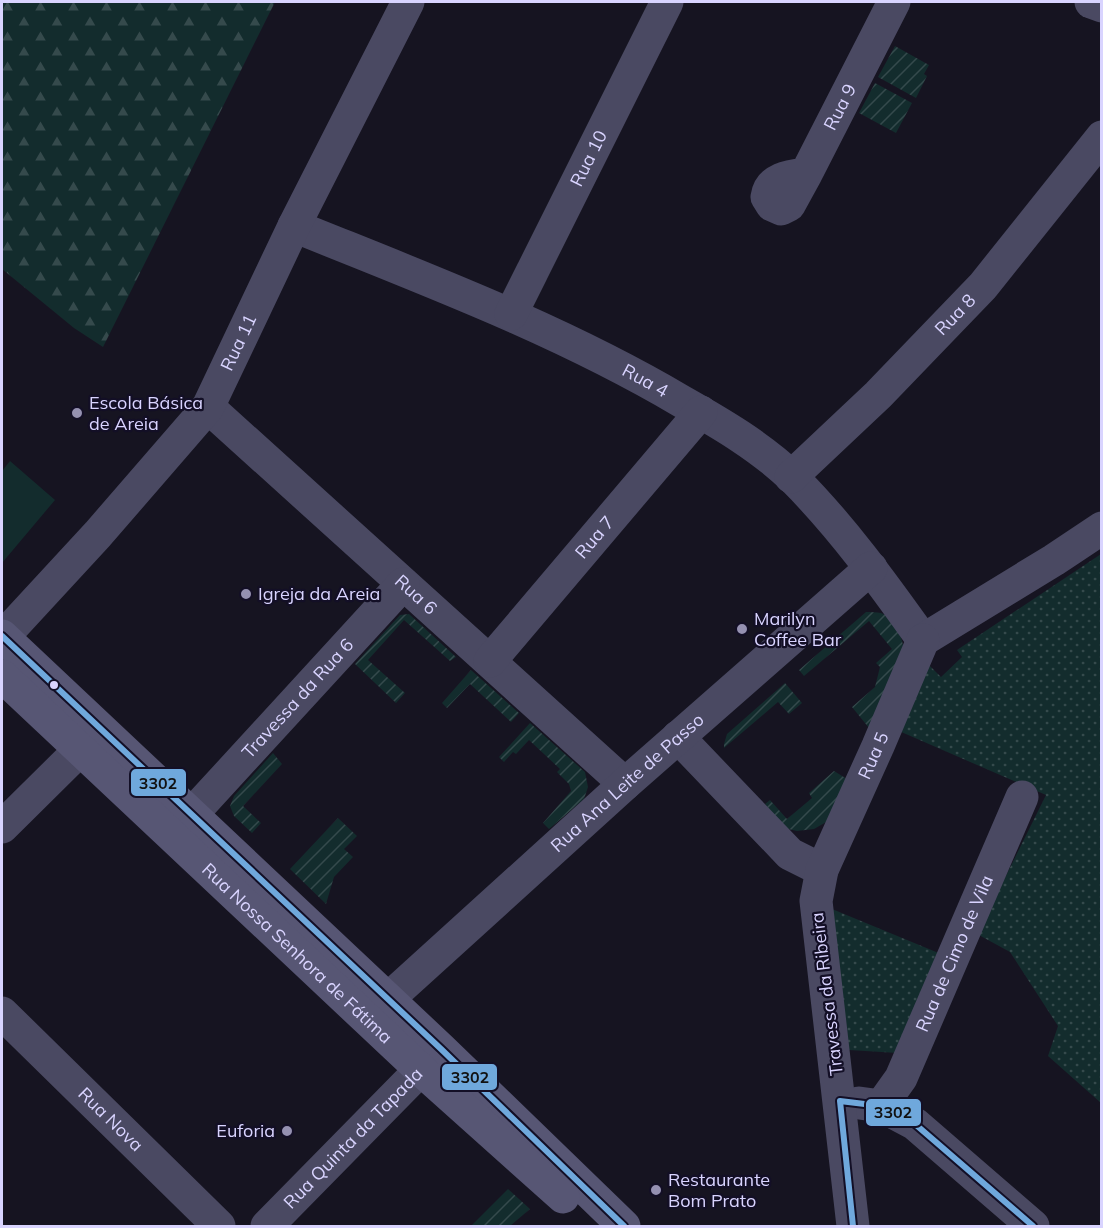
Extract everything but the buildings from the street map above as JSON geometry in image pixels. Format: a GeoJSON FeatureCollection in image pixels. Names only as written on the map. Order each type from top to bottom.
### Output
{"type":"FeatureCollection","features":[{"type":"Feature","properties":{"kind":"street","name":"Rua 11"},"geometry":{"type":"LineString","coordinates":[[2,637],[98,534],[208,407],[294,226],[408,2]]}},
{"type":"Feature","properties":{"kind":"street","name":"Rua 10"},"geometry":{"type":"LineString","coordinates":[[511,314],[667,2]]}},
{"type":"Feature","properties":{"kind":"street","name":"Rua 9"},"geometry":{"type":"LineString","coordinates":[[781,209],[789,206],[894,2]]}},
{"type":"Feature","properties":{"kind":"street"},"geometry":{"type":"LineString","coordinates":[[1091,2],[1101,6]]}},
{"type":"Feature","properties":{"kind":"street","name":"Rua 8"},"geometry":{"type":"LineString","coordinates":[[791,477],[878,395],[983,286],[1101,137]]}},
{"type":"Feature","properties":{"kind":"street","name":"Rua 4"},"geometry":{"type":"LineString","coordinates":[[294,226],[511,314],[633,373],[744,439],[791,477],[836,525],[871,568],[923,640]]}},
{"type":"Feature","properties":{"kind":"street","name":"Rua 6"},"geometry":{"type":"LineString","coordinates":[[208,407],[625,784]]}},
{"type":"Feature","properties":{"kind":"street","name":"Rua 7"},"geometry":{"type":"LineString","coordinates":[[490,661],[701,412]]}},
{"type":"Feature","properties":{"kind":"street"},"geometry":{"type":"LineString","coordinates":[[923,640],[1054,560],[1101,528]]}},
{"type":"Feature","properties":{"kind":"street","name":"Rua Ana Leite de Passo"},"geometry":{"type":"LineString","coordinates":[[387,1000],[625,784],[871,568]]}},
{"type":"Feature","properties":{"kind":"street","name":"Travessa da Rua 6"},"geometry":{"type":"LineString","coordinates":[[190,815],[403,584]]}},
{"type":"Feature","properties":{"kind":"street","name":"Rua Nossa Senhora de Fátima"},"geometry":{"type":"LineString","coordinates":[[2,637],[90,740],[431,1060],[596,1227]]}},
{"type":"Feature","properties":{"kind":"street","name":"Rua 5"},"geometry":{"type":"LineString","coordinates":[[822,870],[923,640]]}},
{"type":"Feature","properties":{"kind":"street","name":"Rua Nossa Senhora de Fátima"},"geometry":{"type":"LineString","coordinates":[[2,676],[190,815],[387,1000],[431,1060],[624,1227]]}},
{"type":"Feature","properties":{"kind":"street"},"geometry":{"type":"LineString","coordinates":[[678,737],[790,854],[822,870]]}},
{"type":"Feature","properties":{"kind":"street"},"geometry":{"type":"LineString","coordinates":[[2,827],[90,740]]}},
{"type":"Feature","properties":{"kind":"street","name":"Rua de Cimo de Vila"},"geometry":{"type":"LineString","coordinates":[[881,1107],[901,1078],[1022,797]]}},
{"type":"Feature","properties":{"kind":"street","name":"Travessa da Ribeira"},"geometry":{"type":"LineString","coordinates":[[822,870],[816,900],[854,1227]]}},
{"type":"Feature","properties":{"kind":"street","name":"Rua Nova"},"geometry":{"type":"LineString","coordinates":[[2,1013],[219,1227]]}},
{"type":"Feature","properties":{"kind":"street","name":"Rua Quinta da Tapada"},"geometry":{"type":"LineString","coordinates":[[267,1227],[431,1060]]}},
{"type":"Feature","properties":{"kind":"street"},"geometry":{"type":"LineString","coordinates":[[840,1101],[881,1107],[915,1124],[1033,1227]]}},
{"type":"Feature","properties":{"kind":"green space"},"geometry":{"type":"Polygon","coordinates":[[[2,2],[275,2],[103,347],[74,328],[2,269],[2,2]]]}},
{"type":"Feature","properties":{"kind":"green space"},"geometry":{"type":"Polygon","coordinates":[[[895,46],[929,65],[924,74],[927,76],[916,98],[878,77],[895,46]]]}},
{"type":"Feature","properties":{"kind":"green space"},"geometry":{"type":"Polygon","coordinates":[[[875,83],[912,103],[896,133],[859,113],[875,83]]]}},
{"type":"Feature","properties":{"kind":"green space"},"geometry":{"type":"Polygon","coordinates":[[[10,461],[55,500],[2,563],[2,471],[10,461]]]}},
{"type":"Feature","properties":{"kind":"green space"},"geometry":{"type":"Polygon","coordinates":[[[1101,554],[1101,1103],[1048,1056],[1058,1026],[1010,952],[977,934],[1046,795],[899,731],[928,664],[941,677],[962,657],[957,650],[1101,554]]]}},
{"type":"Feature","properties":{"kind":"green space"},"geometry":{"type":"Polygon","coordinates":[[[866,612],[881,613],[895,624],[904,652],[869,728],[852,707],[875,687],[880,667],[876,663],[892,649],[869,621],[804,676],[799,670],[866,612]]]}},
{"type":"Feature","properties":{"kind":"green space"},"geometry":{"type":"Polygon","coordinates":[[[409,614],[456,657],[450,661],[404,620],[368,660],[405,693],[396,703],[355,664],[400,615],[409,614]]]}},
{"type":"Feature","properties":{"kind":"green space"},"geometry":{"type":"Polygon","coordinates":[[[471,670],[519,713],[511,722],[470,684],[447,708],[442,703],[471,670]]]}},
{"type":"Feature","properties":{"kind":"green space"},"geometry":{"type":"Polygon","coordinates":[[[785,683],[802,703],[789,714],[778,702],[724,748],[727,734],[785,683]]]}},
{"type":"Feature","properties":{"kind":"green space"},"geometry":{"type":"Polygon","coordinates":[[[530,723],[585,772],[588,787],[584,799],[549,829],[543,823],[571,791],[569,784],[557,772],[560,769],[529,740],[516,754],[513,752],[504,762],[499,757],[530,723]]]}},
{"type":"Feature","properties":{"kind":"green space"},"geometry":{"type":"Polygon","coordinates":[[[273,753],[282,764],[243,806],[261,823],[252,833],[234,816],[230,806],[234,796],[273,753]]]}},
{"type":"Feature","properties":{"kind":"green space"},"geometry":{"type":"Polygon","coordinates":[[[834,771],[847,779],[828,821],[814,829],[797,831],[784,828],[765,804],[770,800],[787,819],[812,798],[809,793],[834,771]]]}},
{"type":"Feature","properties":{"kind":"green space"},"geometry":{"type":"Polygon","coordinates":[[[338,818],[357,836],[344,849],[353,857],[334,877],[326,904],[290,869],[338,818]]]}},
{"type":"Feature","properties":{"kind":"green space"},"geometry":{"type":"Polygon","coordinates":[[[832,909],[941,954],[898,1053],[849,1050],[832,909]]]}},
{"type":"Feature","properties":{"kind":"green space"},"geometry":{"type":"Polygon","coordinates":[[[508,1189],[530,1209],[510,1226],[471,1226],[508,1189]]]}},
{"type":"Feature","properties":{"kind":"transit line","name":"3302"},"geometry":{"type":"LineString","coordinates":[[2,636],[441,1049],[624,1226]]}},
{"type":"Feature","properties":{"kind":"transit line","name":"3302"},"geometry":{"type":"LineString","coordinates":[[853,1226],[840,1101],[881,1106],[915,1124],[1033,1226]]}},
{"type":"Feature","properties":{"kind":"place","name":"Escola Básica de Areia"},"geometry":{"type":"Point","coordinates":[77,413]}},
{"type":"Feature","properties":{"kind":"place","name":"Igreja da Areia"},"geometry":{"type":"Point","coordinates":[246,594]}},
{"type":"Feature","properties":{"kind":"place","name":"Marilyn Coffee Bar"},"geometry":{"type":"Point","coordinates":[742,629]}},
{"type":"Feature","properties":{"kind":"place","name":"Euforia"},"geometry":{"type":"Point","coordinates":[287,1131]}},
{"type":"Feature","properties":{"kind":"place","name":"Restaurante Bom Prato"},"geometry":{"type":"Point","coordinates":[656,1190]}}]}
